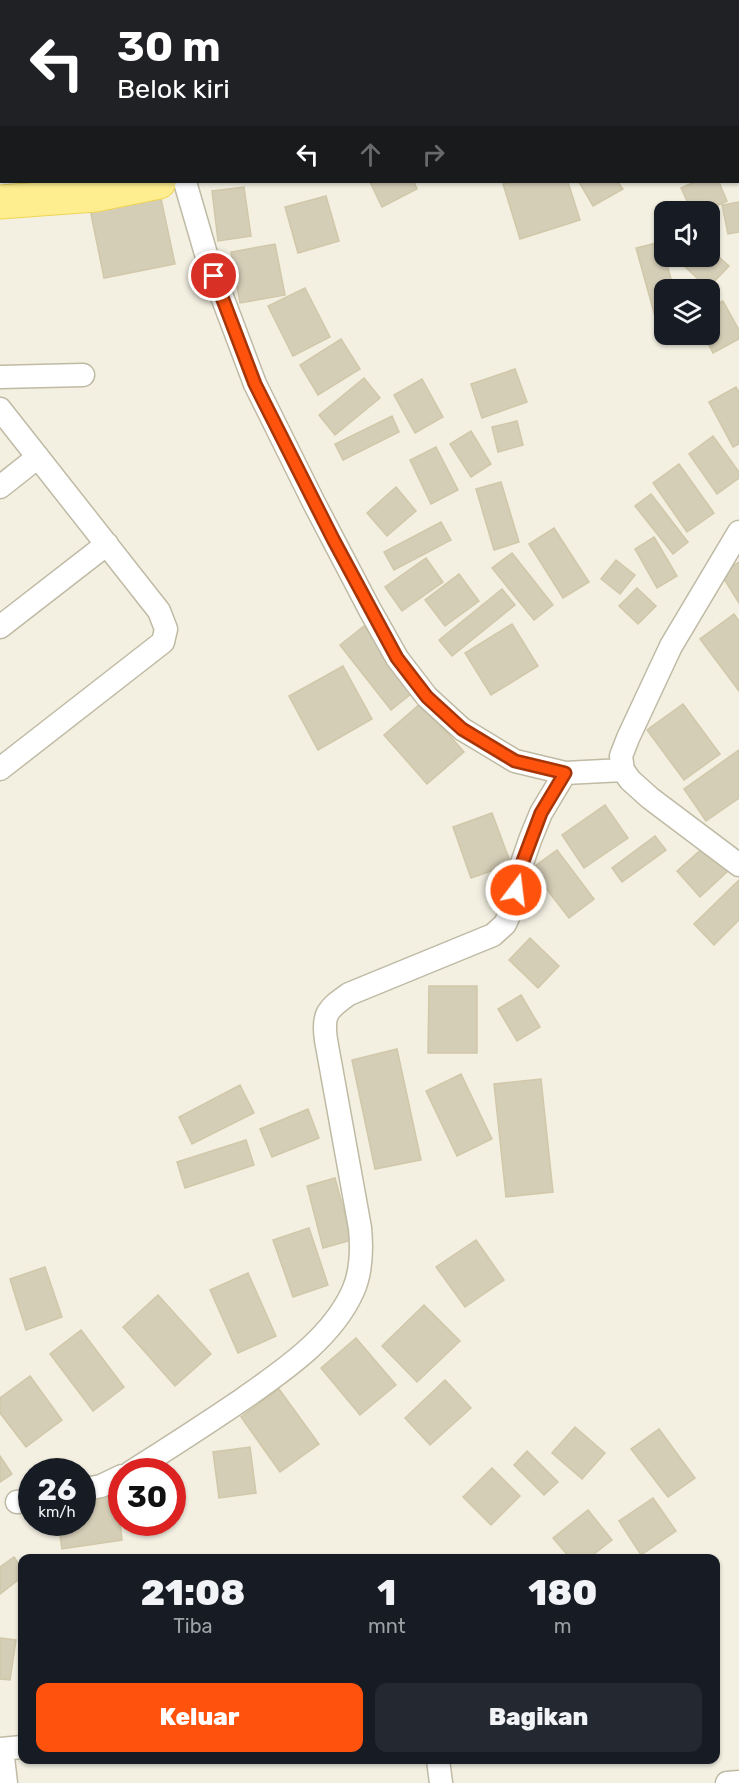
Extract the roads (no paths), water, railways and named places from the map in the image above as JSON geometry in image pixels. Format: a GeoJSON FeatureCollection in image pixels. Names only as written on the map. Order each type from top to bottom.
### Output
{"type":"FeatureCollection","features":[{"type":"Feature","properties":{"kind":"main road"},"geometry":{"type":"LineString","coordinates":[[0,202],[95,195],[154,183]]}},
{"type":"Feature","properties":{"kind":"street"},"geometry":{"type":"LineString","coordinates":[[184,183],[206,254],[255,384],[324,523],[397,658],[427,697],[462,729],[515,761],[565,773],[623,770]]}},
{"type":"Feature","properties":{"kind":"street"},"geometry":{"type":"LineString","coordinates":[[0,377],[84,375]]}},
{"type":"Feature","properties":{"kind":"street"},"geometry":{"type":"LineString","coordinates":[[0,409],[159,611],[166,629],[163,642],[0,769]]}},
{"type":"Feature","properties":{"kind":"street"},"geometry":{"type":"LineString","coordinates":[[0,487],[38,457]]}},
{"type":"Feature","properties":{"kind":"street"},"geometry":{"type":"LineString","coordinates":[[739,532],[671,646],[621,756],[623,770],[630,780],[650,798],[739,865]]}},
{"type":"Feature","properties":{"kind":"street"},"geometry":{"type":"LineString","coordinates":[[0,627],[107,544]]}},
{"type":"Feature","properties":{"kind":"street"},"geometry":{"type":"LineString","coordinates":[[153,1458],[285,1370],[338,1318],[354,1289],[362,1254],[360,1228],[326,1040],[324,1023],[327,1013],[349,994],[493,935],[505,924],[530,840],[541,813],[565,773]]}},
{"type":"Feature","properties":{"kind":"street"},"geometry":{"type":"LineString","coordinates":[[6,1783],[8,1748]]}},
{"type":"Feature","properties":{"kind":"street"},"geometry":{"type":"LineString","coordinates":[[439,1764],[441,1783]]}},
{"type":"Feature","properties":{"kind":"street"},"geometry":{"type":"LineString","coordinates":[[727,1783],[739,1782]]}}]}
